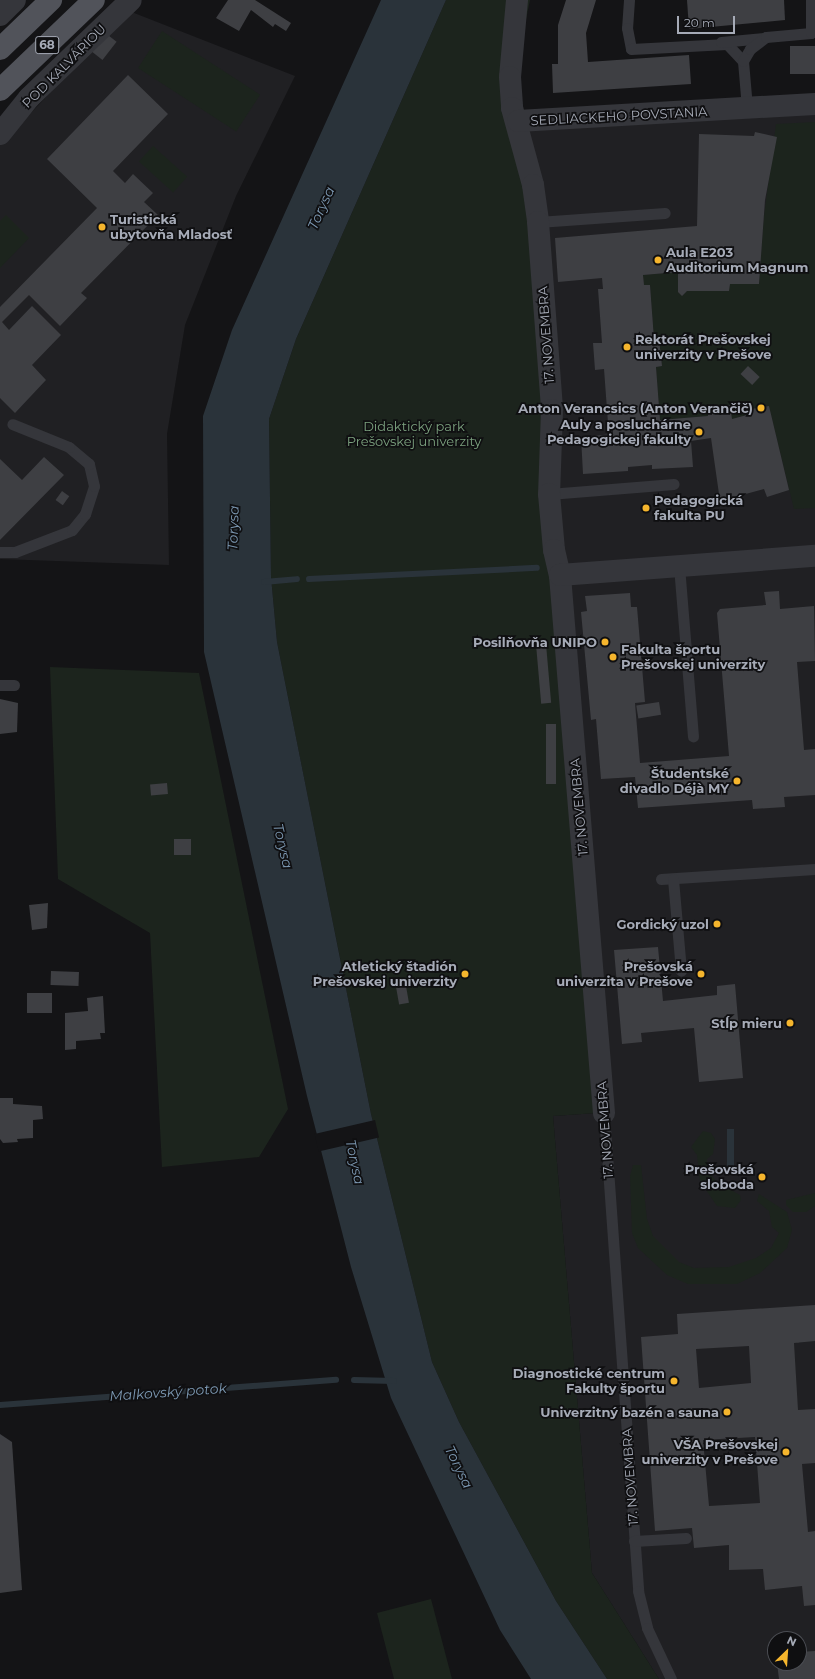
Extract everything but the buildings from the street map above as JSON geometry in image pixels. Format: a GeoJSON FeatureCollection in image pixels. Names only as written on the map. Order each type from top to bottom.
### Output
{"type":"FeatureCollection","features":[{"type":"Feature","properties":{"kind":"main road","name":"68"},"geometry":{"type":"LineString","coordinates":[[0,49],[51,0]]}},
{"type":"Feature","properties":{"kind":"main road","name":"POD KALVÁRIOU"},"geometry":{"type":"LineString","coordinates":[[0,90],[94,0]]}},
{"type":"Feature","properties":{"kind":"street"},"geometry":{"type":"LineString","coordinates":[[0,15],[15,0]]}},
{"type":"Feature","properties":{"kind":"street","name":"POD KALVÁRIOU"},"geometry":{"type":"LineString","coordinates":[[0,134],[29,98],[131,0]]}},
{"type":"Feature","properties":{"kind":"street","name":"SEDLIACKEHO POVSTANIA"},"geometry":{"type":"LineString","coordinates":[[517,0],[510,78],[512,108],[518,121],[815,104]]}},
{"type":"Feature","properties":{"kind":"street","name":"17. NOVEMBRA"},"geometry":{"type":"LineString","coordinates":[[518,121],[538,222],[552,410],[549,494],[554,550],[560,575],[604,1113]]}},
{"type":"Feature","properties":{"kind":"street"},"geometry":{"type":"LineString","coordinates":[[560,575],[815,556]]}},
{"type":"Feature","properties":{"kind":"lane"},"geometry":{"type":"LineString","coordinates":[[629,0],[627,28],[631,49],[811,33],[811,0]]}},
{"type":"Feature","properties":{"kind":"lane"},"geometry":{"type":"LineString","coordinates":[[747,108],[743,61],[750,49],[766,37]]}},
{"type":"Feature","properties":{"kind":"lane"},"geometry":{"type":"LineString","coordinates":[[717,42],[727,44],[743,61]]}},
{"type":"Feature","properties":{"kind":"lane"},"geometry":{"type":"LineString","coordinates":[[0,101],[21,70]]}},
{"type":"Feature","properties":{"kind":"lane"},"geometry":{"type":"LineString","coordinates":[[538,222],[665,213]]}},
{"type":"Feature","properties":{"kind":"lane"},"geometry":{"type":"LineString","coordinates":[[0,552],[16,552],[72,530],[85,514],[94,486],[89,464],[69,446],[12,424]]}},
{"type":"Feature","properties":{"kind":"lane"},"geometry":{"type":"LineString","coordinates":[[549,494],[674,484]]}},
{"type":"Feature","properties":{"kind":"lane"},"geometry":{"type":"LineString","coordinates":[[679,566],[693,736]]}},
{"type":"Feature","properties":{"kind":"lane"},"geometry":{"type":"LineString","coordinates":[[0,684],[14,685]]}},
{"type":"Feature","properties":{"kind":"lane"},"geometry":{"type":"LineString","coordinates":[[661,880],[815,869]]}},
{"type":"Feature","properties":{"kind":"lane"},"geometry":{"type":"LineString","coordinates":[[673,879],[681,971]]}},
{"type":"Feature","properties":{"kind":"lane","name":"17. NOVEMBRA"},"geometry":{"type":"LineString","coordinates":[[604,1113],[638,1591],[647,1628],[672,1679]]}},
{"type":"Feature","properties":{"kind":"lane"},"geometry":{"type":"LineString","coordinates":[[634,1541],[686,1538]]}},
{"type":"Feature","properties":{"kind":"shaded area"},"geometry":{"type":"Polygon","coordinates":[[[129,11],[295,76],[236,196],[185,325],[167,434],[169,565],[0,559],[0,145],[129,11]]]}},
{"type":"Feature","properties":{"kind":"shaded area","name":"Prešovská univerzita v Prešove"},"geometry":{"type":"Polygon","coordinates":[[[815,98],[815,1679],[659,1679],[592,1573],[553,1116],[596,1113],[514,124],[815,98]]]}},
{"type":"Feature","properties":{"kind":"green space","name":"Didaktický park Prešovskej univerzity"},"geometry":{"type":"Polygon","coordinates":[[[446,0],[530,0],[518,59],[514,124],[528,155],[597,1113],[553,1116],[592,1573],[659,1679],[607,1679],[556,1601],[459,1422],[432,1362],[371,1114],[277,642],[271,577],[269,419],[296,339],[446,0]]]}},
{"type":"Feature","properties":{"kind":"green space"},"geometry":{"type":"Polygon","coordinates":[[[162,31],[260,95],[236,132],[138,68],[162,31]]]}},
{"type":"Feature","properties":{"kind":"green space"},"geometry":{"type":"Polygon","coordinates":[[[815,122],[815,508],[794,509],[769,406],[746,410],[747,415],[732,419],[707,409],[708,416],[660,420],[656,367],[662,366],[659,339],[654,339],[650,285],[644,285],[643,275],[678,272],[678,292],[682,296],[687,291],[729,291],[730,284],[759,284],[764,216],[776,124],[815,122]]]}},
{"type":"Feature","properties":{"kind":"green space"},"geometry":{"type":"Polygon","coordinates":[[[153,146],[187,177],[173,192],[139,162],[153,146]]]}},
{"type":"Feature","properties":{"kind":"green space"},"geometry":{"type":"Polygon","coordinates":[[[6,215],[29,238],[0,268],[0,221],[6,215]]]}},
{"type":"Feature","properties":{"kind":"green space"},"geometry":{"type":"Polygon","coordinates":[[[50,667],[199,673],[288,1109],[259,1157],[162,1167],[150,933],[58,879],[50,667]]]}},
{"type":"Feature","properties":{"kind":"green space"},"geometry":{"type":"Polygon","coordinates":[[[703,1131],[711,1133],[715,1139],[713,1154],[707,1159],[707,1170],[718,1183],[740,1195],[741,1200],[735,1208],[717,1206],[700,1181],[697,1155],[691,1147],[703,1131]]]}},
{"type":"Feature","properties":{"kind":"green space"},"geometry":{"type":"Polygon","coordinates":[[[633,1165],[641,1165],[647,1219],[653,1236],[679,1262],[694,1268],[729,1267],[756,1258],[771,1248],[779,1233],[772,1227],[769,1211],[757,1201],[759,1194],[787,1212],[792,1230],[787,1248],[760,1273],[737,1284],[688,1284],[667,1275],[638,1248],[632,1233],[630,1176],[633,1165]]]}},
{"type":"Feature","properties":{"kind":"green space"},"geometry":{"type":"Polygon","coordinates":[[[815,1193],[815,1206],[806,1212],[793,1212],[786,1205],[786,1200],[815,1193]]]}},
{"type":"Feature","properties":{"kind":"green space"},"geometry":{"type":"Polygon","coordinates":[[[431,1599],[452,1679],[394,1679],[377,1613],[431,1599]]]}},
{"type":"Feature","properties":{"kind":"water","name":"Torysa"},"geometry":{"type":"Polygon","coordinates":[[[381,0],[446,0],[296,339],[269,419],[271,577],[277,642],[371,1114],[432,1362],[459,1422],[556,1601],[607,1679],[531,1679],[500,1630],[391,1398],[351,1267],[307,1096],[204,652],[203,416],[232,330],[381,0]]]}},
{"type":"Feature","properties":{"kind":"water"},"geometry":{"type":"Polygon","coordinates":[[[727,1129],[734,1129],[734,1173],[727,1173],[727,1129]]]}},
{"type":"Feature","properties":{"kind":"pier"},"geometry":{"type":"Polygon","coordinates":[[[375,1120],[379,1138],[319,1151],[315,1134],[375,1120]]]}},
{"type":"Feature","properties":{"kind":"waterway"},"geometry":{"type":"LineString","coordinates":[[309,579],[537,568]]}},
{"type":"Feature","properties":{"kind":"waterway"},"geometry":{"type":"LineString","coordinates":[[264,582],[297,579]]}},
{"type":"Feature","properties":{"kind":"waterway","name":"Malkovský potok"},"geometry":{"type":"LineString","coordinates":[[0,1405],[336,1380]]}},
{"type":"Feature","properties":{"kind":"waterway","name":"Malkovský potok"},"geometry":{"type":"LineString","coordinates":[[354,1380],[394,1381]]}},
{"type":"Feature","properties":{"kind":"place","name":"Turistická ubytovňa Mladosť"},"geometry":{"type":"Point","coordinates":[102,227]}},
{"type":"Feature","properties":{"kind":"place","name":"Aula E203 Auditorium Magnum"},"geometry":{"type":"Point","coordinates":[658,260]}},
{"type":"Feature","properties":{"kind":"place","name":"Rektorát Prešovskej univerzity v Prešove"},"geometry":{"type":"Point","coordinates":[627,347]}},
{"type":"Feature","properties":{"kind":"place","name":"Anton Verancsics (Anton Verančič)"},"geometry":{"type":"Point","coordinates":[761,408]}},
{"type":"Feature","properties":{"kind":"place","name":"Auly a posluchárne Pedagogickej fakulty"},"geometry":{"type":"Point","coordinates":[699,432]}},
{"type":"Feature","properties":{"kind":"place","name":"Pedagogická fakulta PU"},"geometry":{"type":"Point","coordinates":[646,508]}},
{"type":"Feature","properties":{"kind":"place","name":"Posilňovňa UNIPO"},"geometry":{"type":"Point","coordinates":[605,642]}},
{"type":"Feature","properties":{"kind":"place","name":"Fakulta športu Prešovskej univerzity"},"geometry":{"type":"Point","coordinates":[613,657]}},
{"type":"Feature","properties":{"kind":"place","name":"Študentské divadlo Déjà MY"},"geometry":{"type":"Point","coordinates":[737,781]}},
{"type":"Feature","properties":{"kind":"place","name":"Gordický uzol"},"geometry":{"type":"Point","coordinates":[717,924]}},
{"type":"Feature","properties":{"kind":"place","name":"Atletický štadión Prešovskej univerzity"},"geometry":{"type":"Point","coordinates":[465,974]}},
{"type":"Feature","properties":{"kind":"place","name":"Prešovská univerzita v Prešove"},"geometry":{"type":"Point","coordinates":[701,974]}},
{"type":"Feature","properties":{"kind":"place","name":"Stĺp mieru"},"geometry":{"type":"Point","coordinates":[790,1023]}},
{"type":"Feature","properties":{"kind":"place","name":"Prešovská sloboda"},"geometry":{"type":"Point","coordinates":[762,1177]}},
{"type":"Feature","properties":{"kind":"place","name":"Diagnostické centrum Fakulty športu"},"geometry":{"type":"Point","coordinates":[674,1381]}},
{"type":"Feature","properties":{"kind":"place","name":"Univerzitný bazén a sauna"},"geometry":{"type":"Point","coordinates":[727,1412]}},
{"type":"Feature","properties":{"kind":"place","name":"VŠA Prešovskej univerzity v Prešove"},"geometry":{"type":"Point","coordinates":[786,1452]}}]}
